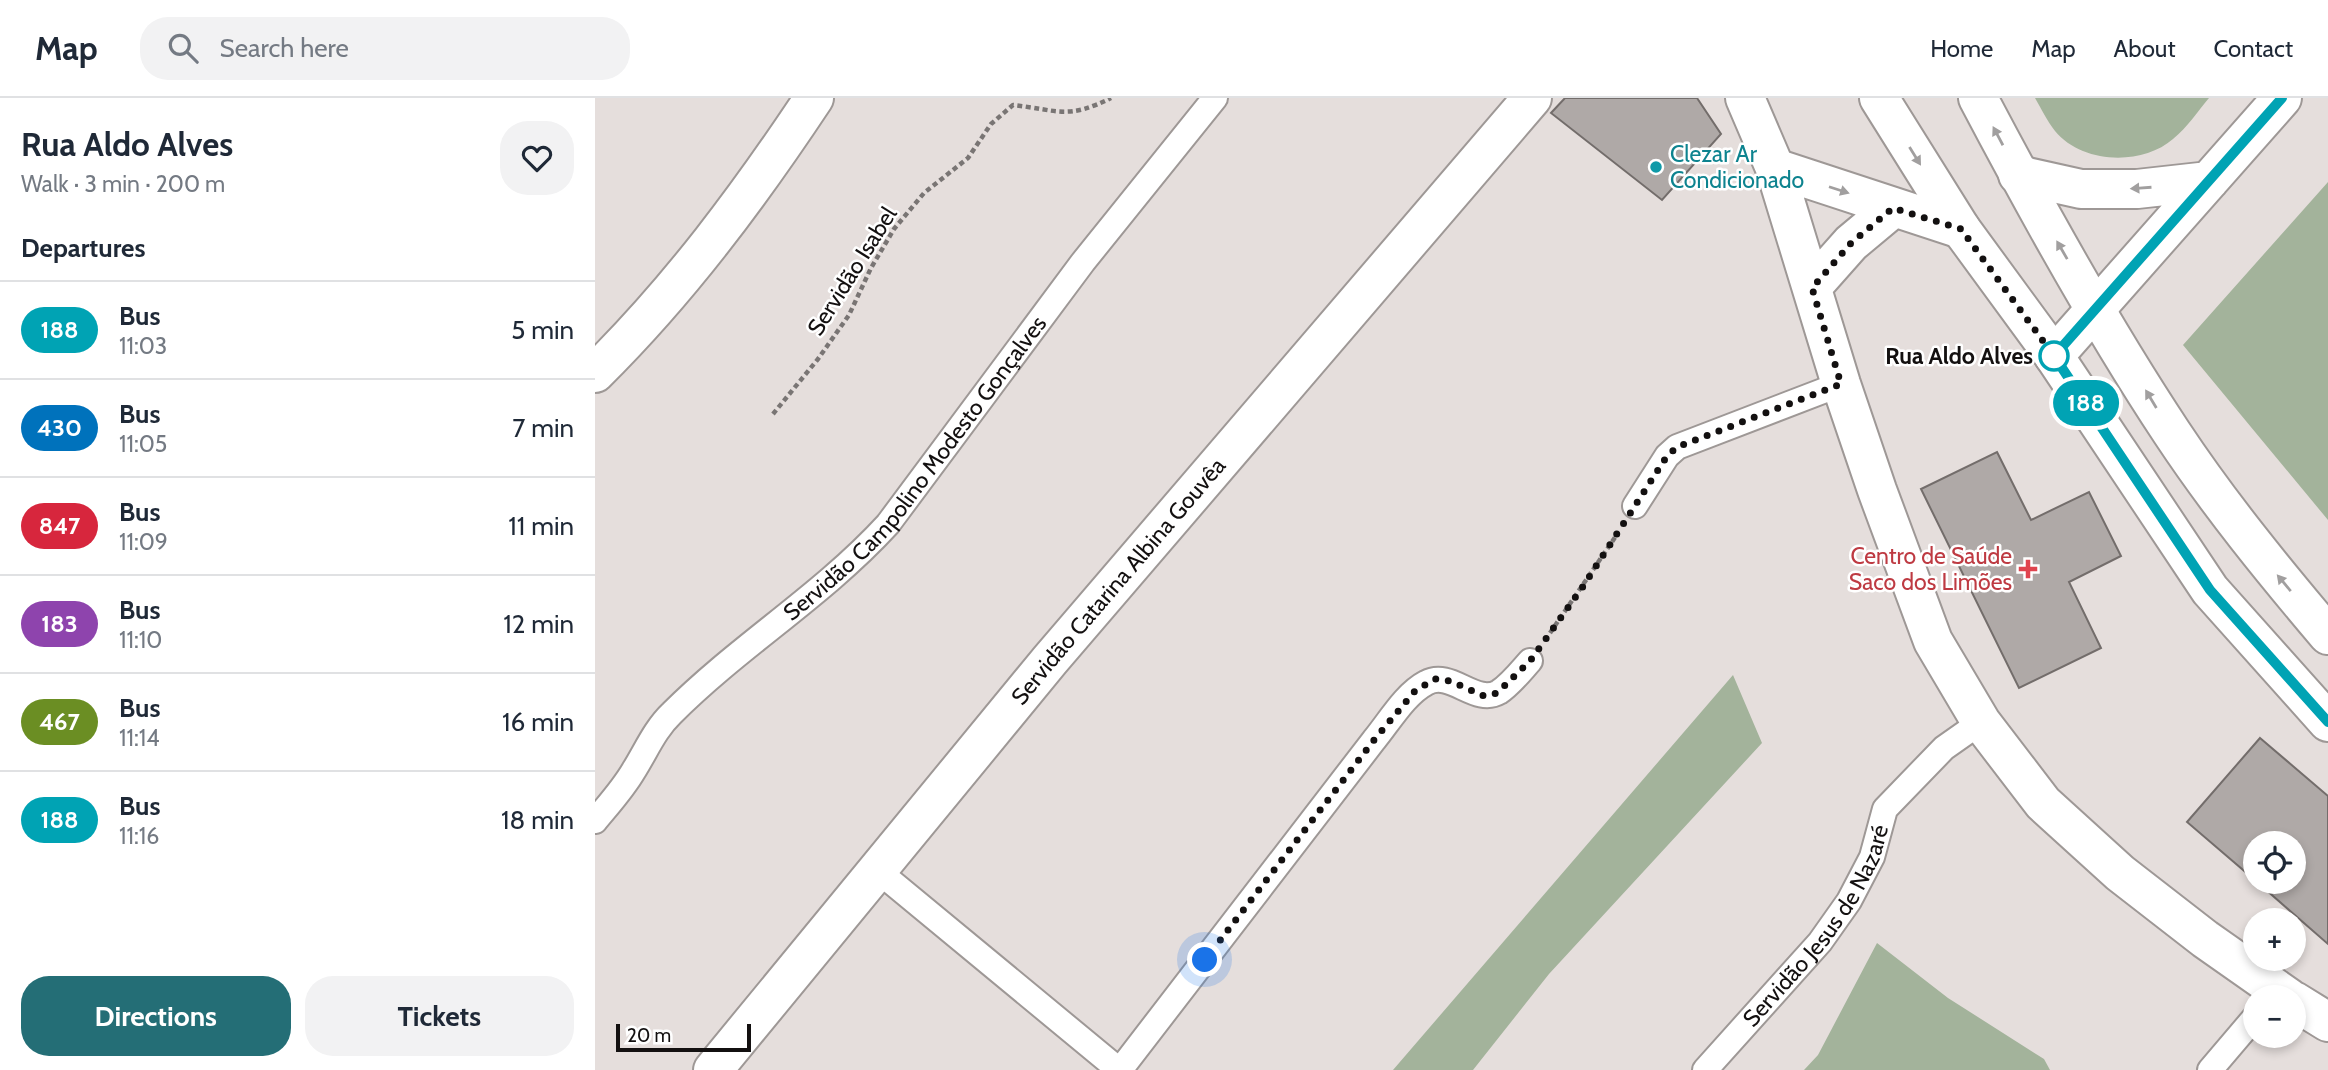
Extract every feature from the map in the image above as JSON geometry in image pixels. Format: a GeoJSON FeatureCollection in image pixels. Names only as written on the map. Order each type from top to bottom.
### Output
{"type":"FeatureCollection","features":[{"type":"Feature","properties":{"kind":"main road"},"geometry":{"type":"LineString","coordinates":[[595,373],[626,343],[709,246],[775,158],[814,98]]}},
{"type":"Feature","properties":{"kind":"main road","name":"Servidão Catarina Albina Gouvêa"},"geometry":{"type":"LineString","coordinates":[[713,1070],[1050,660],[1532,98]]}},
{"type":"Feature","properties":{"kind":"main road"},"geometry":{"type":"LineString","coordinates":[[1745,98],[1775,168],[1841,384],[1933,640],[1981,722],[2043,803],[2120,873],[2260,985]]}},
{"type":"Feature","properties":{"kind":"main road"},"geometry":{"type":"LineString","coordinates":[[1879,98],[1961,229],[2054,356],[2210,590],[2328,722]]}},
{"type":"Feature","properties":{"kind":"main road"},"geometry":{"type":"LineString","coordinates":[[1978,98],[2018,175],[2172,434],[2260,554],[2328,635]]}},
{"type":"Feature","properties":{"kind":"main road"},"geometry":{"type":"LineString","coordinates":[[2054,356],[2282,98]]}},
{"type":"Feature","properties":{"kind":"main road"},"geometry":{"type":"LineString","coordinates":[[1775,168],[1961,229]]}},
{"type":"Feature","properties":{"kind":"main road"},"geometry":{"type":"LineString","coordinates":[[2018,175],[2081,189],[2137,189],[2209,181]]}},
{"type":"Feature","properties":{"kind":"main road"},"geometry":{"type":"LineString","coordinates":[[1812,288],[1851,243],[1893,208]]}},
{"type":"Feature","properties":{"kind":"main road"},"geometry":{"type":"LineString","coordinates":[[2306,1012],[2328,1022]]}},
{"type":"Feature","properties":{"kind":"lane","name":"Servidão Campolino Modesto Gonçalves"},"geometry":{"type":"LineString","coordinates":[[595,821],[620,792],[652,738],[670,715],[755,640],[826,585],[888,524],[1083,262],[1215,98]]}},
{"type":"Feature","properties":{"kind":"lane"},"geometry":{"type":"LineString","coordinates":[[1635,506],[1667,456],[1677,447],[1841,384]]}},
{"type":"Feature","properties":{"kind":"lane"},"geometry":{"type":"LineString","coordinates":[[877,870],[1119,1070],[1374,740],[1415,691],[1435,679],[1450,681],[1484,696],[1497,693],[1530,661]]}},
{"type":"Feature","properties":{"kind":"lane","name":"Servidão Jesus de Nazaré"},"geometry":{"type":"LineString","coordinates":[[1705,1070],[1820,942],[1849,901],[1872,857],[1885,809],[1944,748],[1981,722]]}},
{"type":"Feature","properties":{"kind":"lane"},"geometry":{"type":"LineString","coordinates":[[2210,1070],[2243,1036]]}},
{"type":"Feature","properties":{"kind":"path","name":"Servidão Isabel"},"geometry":{"type":"LineString","coordinates":[[773,414],[818,359],[849,315],[871,268],[894,229],[924,194],[968,158],[992,124],[1013,105],[1056,113],[1084,110],[1111,98]]}},
{"type":"Feature","properties":{"kind":"path"},"geometry":{"type":"LineString","coordinates":[[1530,661],[1635,506]]}},
{"type":"Feature","properties":{"kind":"green space"},"geometry":{"type":"Polygon","coordinates":[[[2035,98],[2209,98],[2183,130],[2160,148],[2145,154],[2113,157],[2080,150],[2067,142],[2052,127],[2035,98]]]}},
{"type":"Feature","properties":{"kind":"green space"},"geometry":{"type":"Polygon","coordinates":[[[2328,182],[2328,520],[2183,345],[2328,182]]]}},
{"type":"Feature","properties":{"kind":"green space"},"geometry":{"type":"Polygon","coordinates":[[[1733,675],[1762,743],[1549,974],[1473,1070],[1393,1070],[1733,675]]]}},
{"type":"Feature","properties":{"kind":"green space"},"geometry":{"type":"Polygon","coordinates":[[[1877,943],[1948,998],[2044,1059],[2050,1070],[1804,1070],[1818,1055],[1877,943]]]}},
{"type":"Feature","properties":{"kind":"building","name":"Clezar Ar Condicionado"},"geometry":{"type":"Polygon","coordinates":[[[1565,98],[1697,98],[1721,134],[1662,200],[1551,113],[1565,98]]]}},
{"type":"Feature","properties":{"kind":"building","name":"Centro de Saúde Saco dos Limões"},"geometry":{"type":"Polygon","coordinates":[[[1997,452],[2031,520],[2089,492],[2121,556],[2069,582],[2101,648],[2019,688],[1921,489],[1997,452]]]}},
{"type":"Feature","properties":{"kind":"building"},"geometry":{"type":"Polygon","coordinates":[[[2260,738],[2328,796],[2328,944],[2306,925],[2306,908],[2287,908],[2271,894],[2306,894],[2306,831],[2243,831],[2243,870],[2187,822],[2260,738]]]}},
{"type":"Feature","properties":{"kind":"bus line","name":"188"},"geometry":{"type":"LineString","coordinates":[[2282,98],[2054,356],[2210,590],[2328,722]]}},
{"type":"Feature","properties":{"kind":"place","name":"Clezar Ar Condicionado"},"geometry":{"type":"Point","coordinates":[1656,167]}},
{"type":"Feature","properties":{"kind":"place","name":"Rua Aldo Alves"},"geometry":{"type":"Point","coordinates":[2054,356]}},
{"type":"Feature","properties":{"kind":"place","name":"Centro de Saúde Saco dos Limões"},"geometry":{"type":"Point","coordinates":[2028,569]}},
{"type":"Feature","properties":{"kind":"route"},"geometry":{"type":"LineString","coordinates":[[1205,960],[1374,740],[1415,691],[1435,679],[1450,681],[1484,696],[1497,693],[1511,682],[1530,661],[1582,588],[1667,456],[1677,447],[1841,384],[1812,288],[1851,243],[1893,208],[1961,229],[2054,356]]}}]}
